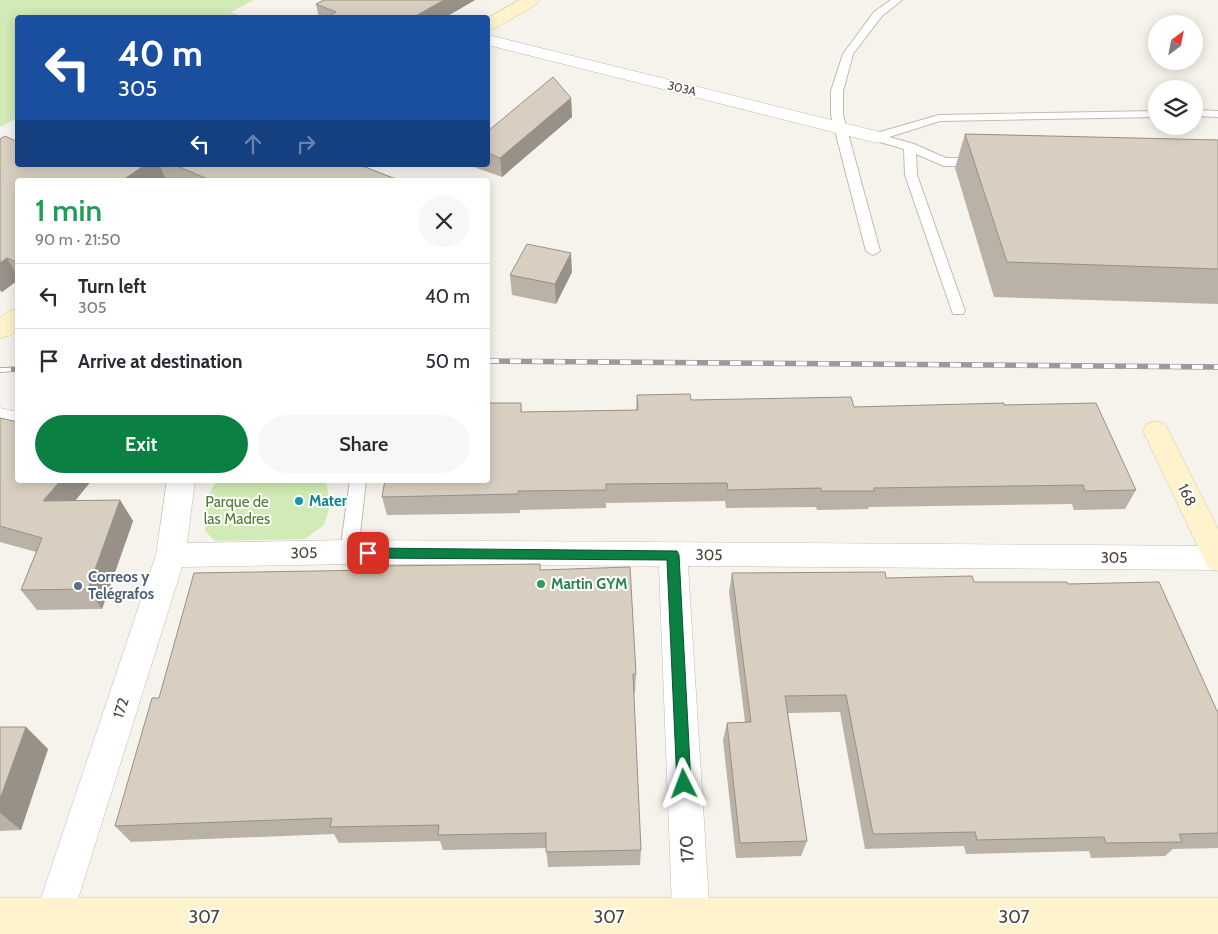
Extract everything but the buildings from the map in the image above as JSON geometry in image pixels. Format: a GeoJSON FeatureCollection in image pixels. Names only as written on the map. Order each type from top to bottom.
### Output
{"type":"FeatureCollection","features":[{"type":"Feature","properties":{"kind":"street"},"geometry":{"type":"LineString","coordinates":[[490,24],[531,0]]}},
{"type":"Feature","properties":{"kind":"street","name":"303A"},"geometry":{"type":"LineString","coordinates":[[490,40],[876,137]]}},
{"type":"Feature","properties":{"kind":"street"},"geometry":{"type":"LineString","coordinates":[[0,330],[15,320]]}},
{"type":"Feature","properties":{"kind":"street"},"geometry":{"type":"LineString","coordinates":[[0,418],[15,421]]}},
{"type":"Feature","properties":{"kind":"street","name":"168"},"geometry":{"type":"LineString","coordinates":[[1156,431],[1218,558]]}},
{"type":"Feature","properties":{"kind":"street","name":"172"},"geometry":{"type":"LineString","coordinates":[[50,926],[171,555],[181,483]]}},
{"type":"Feature","properties":{"kind":"street","name":"305"},"geometry":{"type":"LineString","coordinates":[[171,555],[349,552],[1218,558]]}},
{"type":"Feature","properties":{"kind":"street","name":"170"},"geometry":{"type":"LineString","coordinates":[[673,555],[691,925]]}},
{"type":"Feature","properties":{"kind":"street","name":"307"},"geometry":{"type":"LineString","coordinates":[[0,917],[50,926],[691,925],[1218,917]]}},
{"type":"Feature","properties":{"kind":"lane"},"geometry":{"type":"LineString","coordinates":[[873,250],[837,115],[837,90],[848,54],[878,14],[897,0]]}},
{"type":"Feature","properties":{"kind":"lane"},"geometry":{"type":"LineString","coordinates":[[1203,113],[1218,114]]}},
{"type":"Feature","properties":{"kind":"lane"},"geometry":{"type":"LineString","coordinates":[[876,137],[940,118],[1148,114]]}},
{"type":"Feature","properties":{"kind":"lane"},"geometry":{"type":"LineString","coordinates":[[876,137],[910,147],[944,162],[993,162]]}},
{"type":"Feature","properties":{"kind":"lane"},"geometry":{"type":"LineString","coordinates":[[910,147],[911,175],[958,311]]}},
{"type":"Feature","properties":{"kind":"lane"},"geometry":{"type":"LineString","coordinates":[[349,552],[358,483]]}},
{"type":"Feature","properties":{"kind":"green space"},"geometry":{"type":"Polygon","coordinates":[[[0,0],[254,0],[231,12],[238,15],[15,15],[15,119],[0,127],[0,0]]]}},
{"type":"Feature","properties":{"kind":"green space","name":"Parque de las Madres"},"geometry":{"type":"Polygon","coordinates":[[[216,483],[325,483],[327,485],[330,505],[324,525],[305,539],[215,541],[205,531],[208,497],[216,483]]]}},
{"type":"Feature","properties":{"kind":"railway"},"geometry":{"type":"LineString","coordinates":[[490,361],[1218,367]]}},
{"type":"Feature","properties":{"kind":"railway"},"geometry":{"type":"LineString","coordinates":[[0,370],[15,369]]}},
{"type":"Feature","properties":{"kind":"place","name":"Mater"},"geometry":{"type":"Point","coordinates":[299,501]}},
{"type":"Feature","properties":{"kind":"place","name":"Martin GYM"},"geometry":{"type":"Point","coordinates":[541,584]}},
{"type":"Feature","properties":{"kind":"place","name":"Correos y Telégrafos"},"geometry":{"type":"Point","coordinates":[78,586]}},
{"type":"Feature","properties":{"kind":"route"},"geometry":{"type":"LineString","coordinates":[[368,553],[673,555],[684,784]]}}]}
